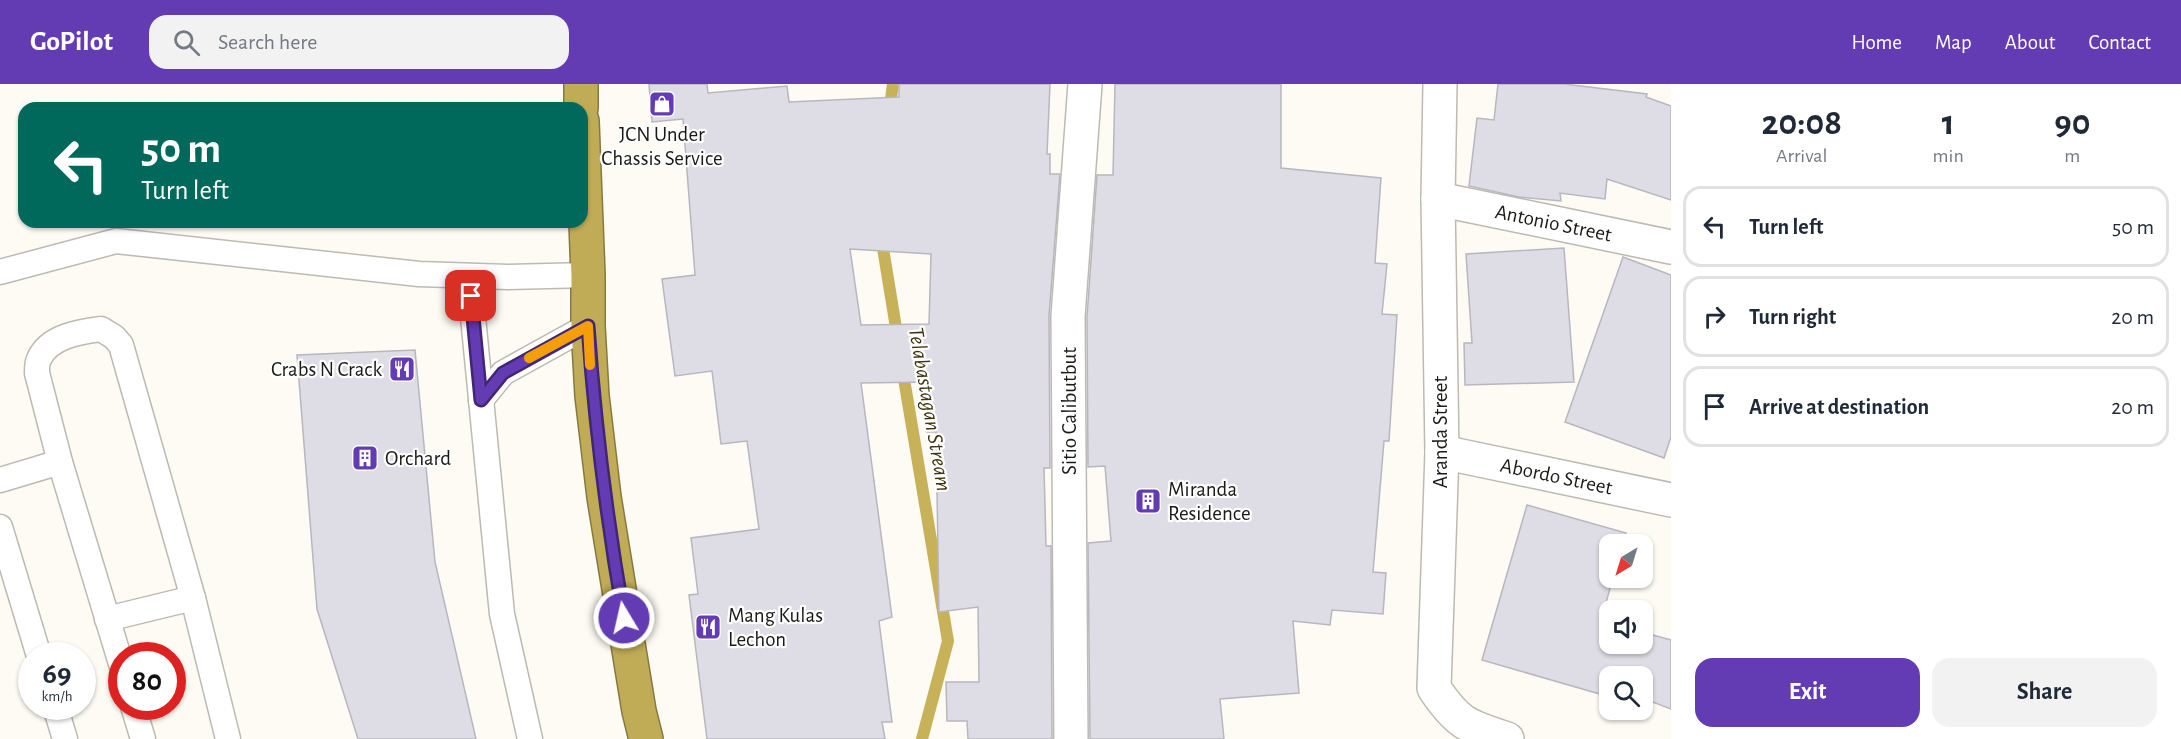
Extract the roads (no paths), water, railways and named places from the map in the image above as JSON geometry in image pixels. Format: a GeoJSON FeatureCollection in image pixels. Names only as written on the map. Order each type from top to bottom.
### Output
{"type":"FeatureCollection","features":[{"type":"Feature","properties":{"kind":"highway"},"geometry":{"type":"LineString","coordinates":[[580,84],[582,102]]}},
{"type":"Feature","properties":{"kind":"highway"},"geometry":{"type":"LineString","coordinates":[[586,228],[592,396],[604,497],[639,711],[646,739]]}},
{"type":"Feature","properties":{"kind":"street","name":"Sitio Calibutbut"},"geometry":{"type":"LineString","coordinates":[[1071,739],[1068,316],[1085,84]]}},
{"type":"Feature","properties":{"kind":"street","name":"Aranda Street"},"geometry":{"type":"LineString","coordinates":[[1440,84],[1438,199],[1442,452],[1434,688],[1449,711],[1469,726],[1508,739]]}},
{"type":"Feature","properties":{"kind":"street","name":"Antonio Street"},"geometry":{"type":"LineString","coordinates":[[1438,199],[1671,248]]}},
{"type":"Feature","properties":{"kind":"street","name":"Abordo Street"},"geometry":{"type":"LineString","coordinates":[[1442,452],[1671,500]]}},
{"type":"Feature","properties":{"kind":"lane"},"geometry":{"type":"LineString","coordinates":[[0,272],[116,241],[419,274],[508,277],[588,275]]}},
{"type":"Feature","properties":{"kind":"lane"},"geometry":{"type":"LineString","coordinates":[[469,276],[502,614],[530,739]]}},
{"type":"Feature","properties":{"kind":"lane"},"geometry":{"type":"LineString","coordinates":[[481,400],[503,373],[588,326]]}},
{"type":"Feature","properties":{"kind":"lane"},"geometry":{"type":"LineString","coordinates":[[114,642],[60,462],[37,373],[39,358],[52,344],[64,336],[101,330],[114,337],[121,345],[193,598],[228,739]]}},
{"type":"Feature","properties":{"kind":"lane"},"geometry":{"type":"LineString","coordinates":[[0,480],[60,462]]}},
{"type":"Feature","properties":{"kind":"lane"},"geometry":{"type":"LineString","coordinates":[[0,526],[35,642]]}},
{"type":"Feature","properties":{"kind":"lane"},"geometry":{"type":"LineString","coordinates":[[107,619],[193,598]]}},
{"type":"Feature","properties":{"kind":"lane"},"geometry":{"type":"LineString","coordinates":[[59,720],[65,739]]}},
{"type":"Feature","properties":{"kind":"lane"},"geometry":{"type":"LineString","coordinates":[[137,720],[143,739]]}},
{"type":"Feature","properties":{"kind":"waterway","name":"Telabastagan Stream"},"geometry":{"type":"LineString","coordinates":[[889,113],[893,84]]}},
{"type":"Feature","properties":{"kind":"waterway","name":"Telabastagan Stream"},"geometry":{"type":"LineString","coordinates":[[881,236],[898,340]]}},
{"type":"Feature","properties":{"kind":"waterway","name":"Telabastagan Stream"},"geometry":{"type":"LineString","coordinates":[[902,367],[948,641],[922,739]]}},
{"type":"Feature","properties":{"kind":"place","name":"JCN Under Chassis Service"},"geometry":{"type":"Point","coordinates":[662,104]}},
{"type":"Feature","properties":{"kind":"place","name":"Crabs N Crack"},"geometry":{"type":"Point","coordinates":[402,369]}},
{"type":"Feature","properties":{"kind":"place","name":"Orchard"},"geometry":{"type":"Point","coordinates":[365,458]}},
{"type":"Feature","properties":{"kind":"place","name":"Miranda Residence"},"geometry":{"type":"Point","coordinates":[1148,501]}},
{"type":"Feature","properties":{"kind":"place","name":"Mang Kulas Lechon"},"geometry":{"type":"Point","coordinates":[708,627]}}]}
